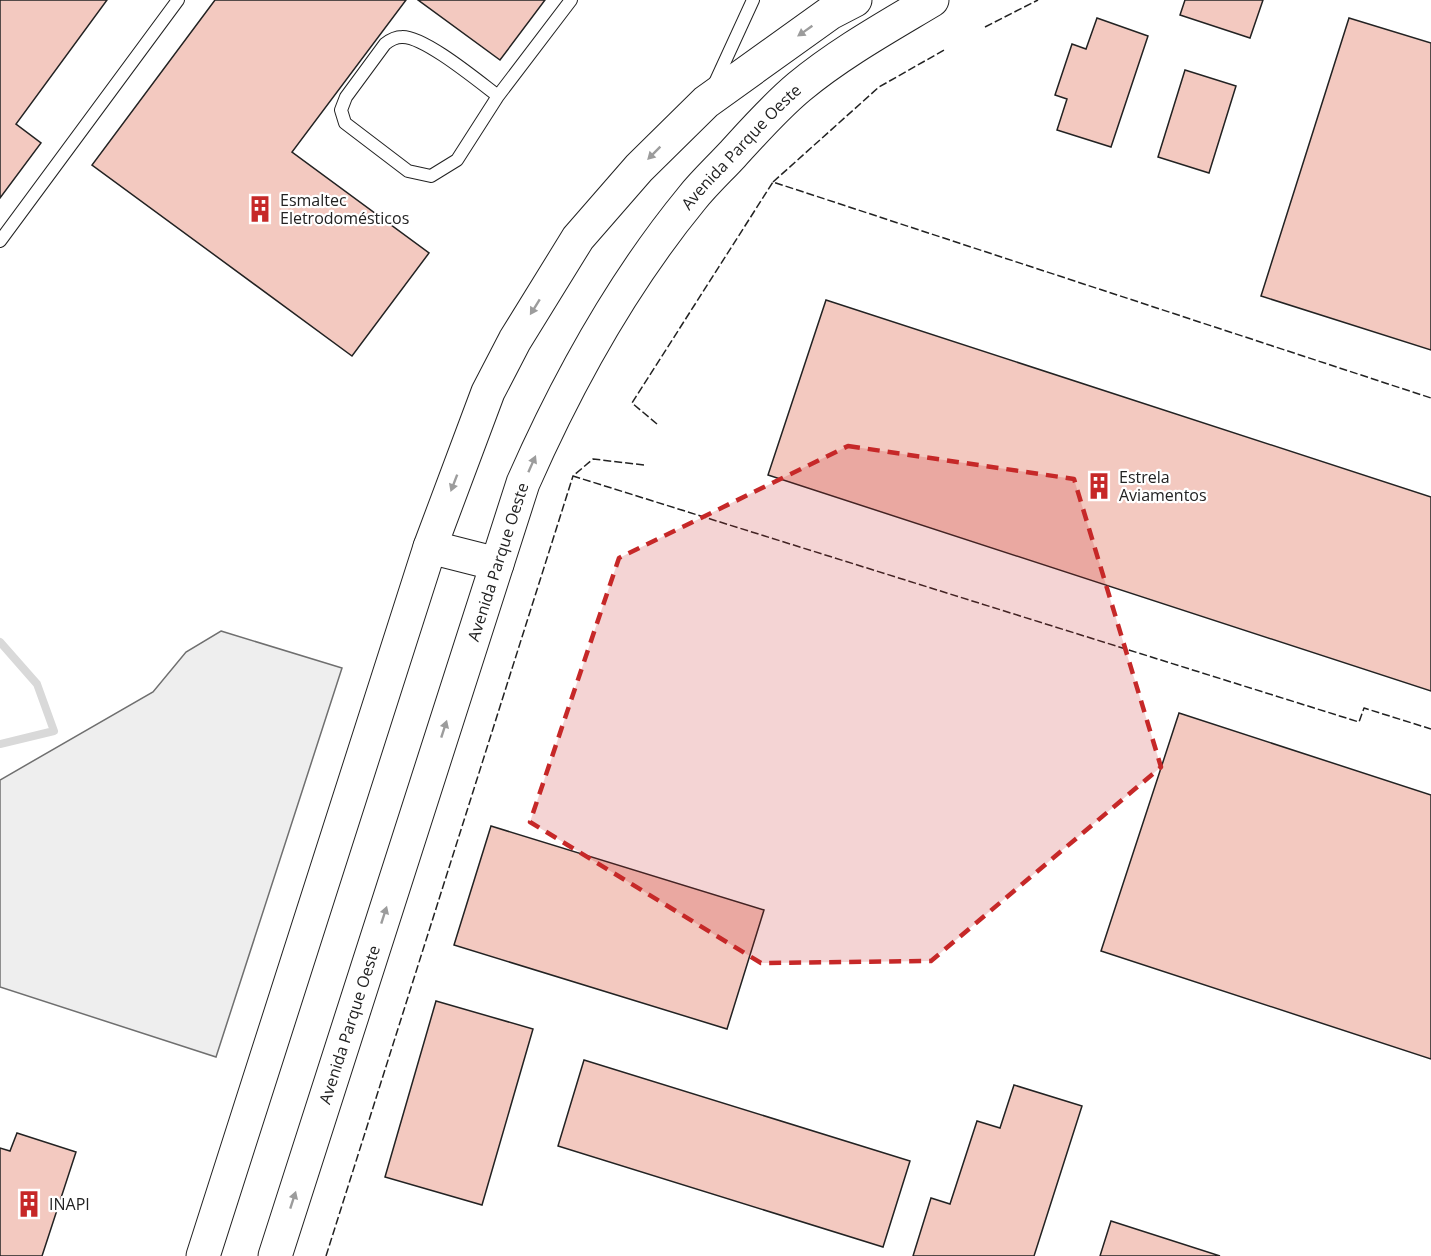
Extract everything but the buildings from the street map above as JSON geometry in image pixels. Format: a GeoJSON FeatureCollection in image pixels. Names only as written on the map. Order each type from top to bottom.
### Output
{"type":"FeatureCollection","features":[{"type":"Feature","properties":{"kind":"street"},"geometry":{"type":"LineString","coordinates":[[203,1256],[430,547],[488,392],[521,329],[578,238],[639,168],[706,102],[830,13],[855,0]]}},
{"type":"Feature","properties":{"kind":"street","name":"Avenida Parque Oeste"},"geometry":{"type":"LineString","coordinates":[[274,1256],[523,483],[572,379],[637,273],[692,199],[752,133],[798,88],[855,46],[932,0]]}},
{"type":"Feature","properties":{"kind":"street"},"geometry":{"type":"LineString","coordinates":[[430,547],[497,564]]}},
{"type":"Feature","properties":{"kind":"lane"},"geometry":{"type":"LineString","coordinates":[[0,241],[178,0]]}},
{"type":"Feature","properties":{"kind":"lane"},"geometry":{"type":"LineString","coordinates":[[498,96],[429,46],[404,36],[393,38],[385,44],[346,97],[341,110],[345,123],[408,171],[431,176],[457,160],[498,96],[570,0]]}},
{"type":"Feature","properties":{"kind":"lane"},"geometry":{"type":"LineString","coordinates":[[706,102],[753,0]]}},
{"type":"Feature","properties":{"kind":"highlighted area"},"geometry":{"type":"Polygon","coordinates":[[[848,446],[1074,479],[1161,767],[931,961],[761,963],[530,822],[619,558],[848,446]]]}},
{"type":"Feature","properties":{"kind":"shaded area"},"geometry":{"type":"Polygon","coordinates":[[[221,631],[342,668],[216,1057],[0,987],[0,780],[153,692],[186,652],[221,631]]]}},
{"type":"Feature","properties":{"kind":"waterway"},"geometry":{"type":"LineString","coordinates":[[0,642],[37,684],[54,731],[0,744]]}},
{"type":"Feature","properties":{"kind":"fence"},"geometry":{"type":"LineString","coordinates":[[985,27],[1038,0]]}},
{"type":"Feature","properties":{"kind":"fence"},"geometry":{"type":"LineString","coordinates":[[773,182],[879,87],[946,49]]}},
{"type":"Feature","properties":{"kind":"fence"},"geometry":{"type":"LineString","coordinates":[[657,424],[632,403],[773,182],[1431,398]]}},
{"type":"Feature","properties":{"kind":"fence"},"geometry":{"type":"LineString","coordinates":[[644,465],[593,459],[573,476],[1359,722],[1364,708],[1431,729]]}},
{"type":"Feature","properties":{"kind":"fence"},"geometry":{"type":"LineString","coordinates":[[326,1256],[573,476]]}},
{"type":"Feature","properties":{"kind":"place","name":"Esmaltec Eletrodomésticos"},"geometry":{"type":"Point","coordinates":[260,209]}},
{"type":"Feature","properties":{"kind":"place","name":"Estrela Aviamentos"},"geometry":{"type":"Point","coordinates":[1099,486]}},
{"type":"Feature","properties":{"kind":"place","name":"INAPI"},"geometry":{"type":"Point","coordinates":[29,1204]}}]}
